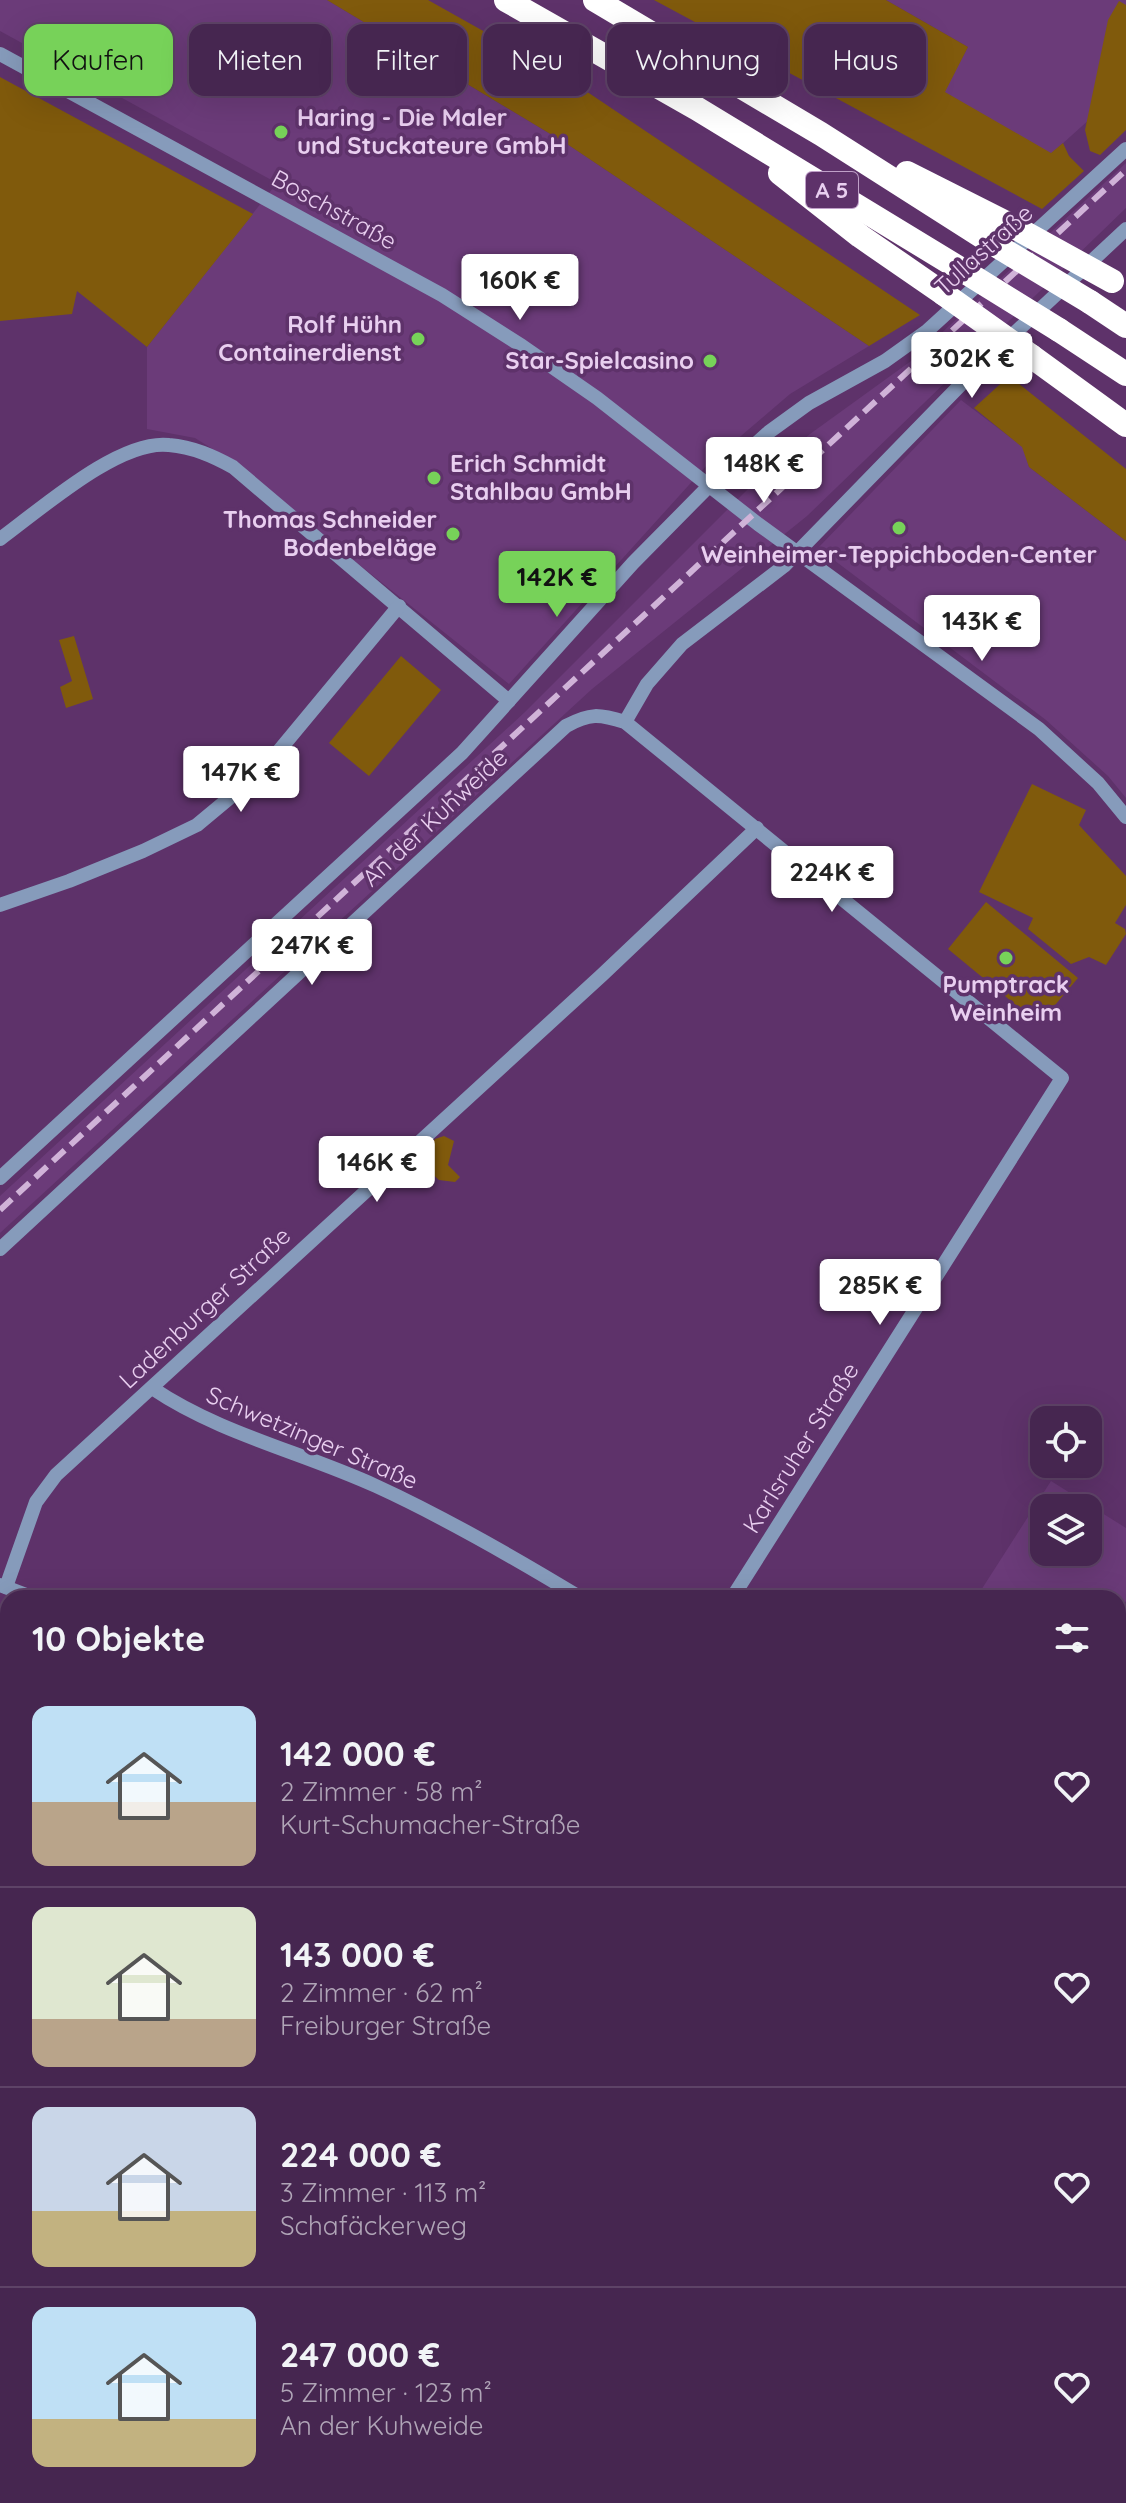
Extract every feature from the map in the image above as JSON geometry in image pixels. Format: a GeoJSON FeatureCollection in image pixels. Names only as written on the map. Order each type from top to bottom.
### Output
{"type":"FeatureCollection","features":[{"type":"Feature","properties":{"kind":"highway","name":"A 5"},"geometry":{"type":"LineString","coordinates":[[506,0],[696,108],[1126,374]]}},
{"type":"Feature","properties":{"kind":"highway","name":"A 5"},"geometry":{"type":"LineString","coordinates":[[595,0],[821,134],[1126,326]]}},
{"type":"Feature","properties":{"kind":"highway"},"geometry":{"type":"LineString","coordinates":[[696,108],[860,236],[1126,425]]}},
{"type":"Feature","properties":{"kind":"highway","name":"A 5"},"geometry":{"type":"LineString","coordinates":[[821,134],[950,193],[1119,285]]}},
{"type":"Feature","properties":{"kind":"street","name":"Boschstraße"},"geometry":{"type":"LineString","coordinates":[[0,54],[442,295],[560,372],[1039,729],[1098,783],[1126,817]]}},
{"type":"Feature","properties":{"kind":"street","name":"Tullastraße"},"geometry":{"type":"LineString","coordinates":[[0,1178],[462,753],[633,563],[709,486],[769,432],[809,403],[885,361],[927,331],[1126,149]]}},
{"type":"Feature","properties":{"kind":"street"},"geometry":{"type":"LineString","coordinates":[[757,828],[625,722],[647,684],[682,644],[799,552],[973,372],[1126,229]]}},
{"type":"Feature","properties":{"kind":"street"},"geometry":{"type":"LineString","coordinates":[[0,539],[100,465],[122,454],[166,444],[209,453],[233,467],[509,701]]}},
{"type":"Feature","properties":{"kind":"street"},"geometry":{"type":"LineString","coordinates":[[0,905],[143,851],[197,825],[263,770],[399,606]]}},
{"type":"Feature","properties":{"kind":"street","name":"An der Kuhweide"},"geometry":{"type":"LineString","coordinates":[[0,1249],[566,726],[585,716],[604,715],[625,722]]}},
{"type":"Feature","properties":{"kind":"street","name":"Karlsruher Straße"},"geometry":{"type":"LineString","coordinates":[[737,1590],[1062,1078],[757,828]]}},
{"type":"Feature","properties":{"kind":"street","name":"Ladenburger Straße"},"geometry":{"type":"LineString","coordinates":[[3,1586],[36,1502],[56,1475],[395,1161],[602,975],[757,828]]}},
{"type":"Feature","properties":{"kind":"street","name":"Schwetzinger Straße"},"geometry":{"type":"LineString","coordinates":[[152,1388],[177,1405],[376,1486],[566,1590]]}},
{"type":"Feature","properties":{"kind":"shaded area"},"geometry":{"type":"Polygon","coordinates":[[[0,0],[327,0],[367,24],[347,24],[347,96],[467,96],[467,84],[567,144],[869,346],[790,394],[707,465],[509,684],[219,453],[195,438],[147,429],[147,347],[277,183],[118,96],[173,96],[173,24],[24,24],[24,44],[0,31],[0,0]]]}},
{"type":"Feature","properties":{"kind":"shaded area"},"geometry":{"type":"Polygon","coordinates":[[[327,0],[428,0],[483,31],[483,94],[467,84],[467,24],[367,24],[327,0]]]}},
{"type":"Feature","properties":{"kind":"shaded area"},"geometry":{"type":"Polygon","coordinates":[[[654,0],[886,0],[968,47],[945,92],[1051,153],[1063,143],[1069,156],[1084,171],[1042,209],[832,96],[926,96],[926,24],[804,24],[804,81],[788,72],[788,24],[699,24],[654,0]]]}},
{"type":"Feature","properties":{"kind":"shaded area"},"geometry":{"type":"Polygon","coordinates":[[[886,0],[1126,0],[1126,130],[1091,118],[1051,154],[944,92],[968,47],[886,0]]]}},
{"type":"Feature","properties":{"kind":"shaded area"},"geometry":{"type":"Polygon","coordinates":[[[1119,1],[1126,5],[1126,130],[1100,155],[1090,151],[1085,130],[1108,20],[1119,1]]]}},
{"type":"Feature","properties":{"kind":"shaded area"},"geometry":{"type":"Polygon","coordinates":[[[0,77],[24,90],[24,96],[35,96],[253,214],[147,347],[77,291],[72,314],[0,321],[0,77]]]}},
{"type":"Feature","properties":{"kind":"shaded area"},"geometry":{"type":"Polygon","coordinates":[[[591,94],[920,315],[869,346],[567,144],[487,96],[591,94]]]}},
{"type":"Feature","properties":{"kind":"shaded area"},"geometry":{"type":"Polygon","coordinates":[[[1126,163],[1126,208],[807,516],[592,689],[0,1233],[0,1196],[525,712],[767,470],[810,434],[911,361],[1126,163]]]}},
{"type":"Feature","properties":{"kind":"shaded area"},"geometry":{"type":"Polygon","coordinates":[[[1009,376],[1126,469],[1126,541],[1029,467],[1022,447],[974,408],[1009,376]]]}},
{"type":"Feature","properties":{"kind":"shaded area"},"geometry":{"type":"Polygon","coordinates":[[[961,400],[1023,447],[1029,467],[1126,541],[1126,798],[1108,776],[1046,720],[818,548],[961,400]]]}},
{"type":"Feature","properties":{"kind":"shaded area"},"geometry":{"type":"Polygon","coordinates":[[[74,636],[93,699],[66,708],[60,687],[72,681],[59,640],[74,636]]]}},
{"type":"Feature","properties":{"kind":"shaded area"},"geometry":{"type":"Polygon","coordinates":[[[401,656],[441,690],[369,776],[329,743],[401,656]]]}},
{"type":"Feature","properties":{"kind":"shaded area"},"geometry":{"type":"Polygon","coordinates":[[[1032,784],[1086,810],[1079,825],[1126,876],[1126,905],[1115,923],[1125,929],[1126,934],[1106,965],[1089,957],[1071,964],[1028,929],[1033,918],[979,892],[1032,784]]]}},
{"type":"Feature","properties":{"kind":"shaded area","name":"Pumptrack Weinheim"},"geometry":{"type":"Polygon","coordinates":[[[986,902],[1078,978],[1039,1024],[948,949],[986,902]]]}},
{"type":"Feature","properties":{"kind":"shaded area"},"geometry":{"type":"Polygon","coordinates":[[[444,1136],[454,1141],[448,1165],[460,1177],[455,1182],[439,1180],[429,1171],[429,1149],[435,1139],[444,1136]]]}},
{"type":"Feature","properties":{"kind":"shaded area"},"geometry":{"type":"Polygon","coordinates":[[[1051,1481],[1072,1494],[1043,1494],[1051,1481]]]}},
{"type":"Feature","properties":{"kind":"shaded area"},"geometry":{"type":"Polygon","coordinates":[[[1102,1513],[1126,1528],[1126,1590],[981,1590],[1030,1514],[1030,1566],[1102,1566],[1102,1513]]]}},
{"type":"Feature","properties":{"kind":"railway"},"geometry":{"type":"LineString","coordinates":[[0,1210],[1126,170]]}},
{"type":"Feature","properties":{"kind":"place","name":"Haring - Die Maler und Stuckateure GmbH"},"geometry":{"type":"Point","coordinates":[281,132]}},
{"type":"Feature","properties":{"kind":"place","name":"Rolf Hühn Containerdienst"},"geometry":{"type":"Point","coordinates":[418,339]}},
{"type":"Feature","properties":{"kind":"place","name":"Star-Spielcasino"},"geometry":{"type":"Point","coordinates":[710,361]}},
{"type":"Feature","properties":{"kind":"place","name":"Erich Schmidt Stahlbau GmbH"},"geometry":{"type":"Point","coordinates":[434,478]}},
{"type":"Feature","properties":{"kind":"place","name":"Weinheimer-Teppichboden-Center"},"geometry":{"type":"Point","coordinates":[899,528]}},
{"type":"Feature","properties":{"kind":"place","name":"Thomas Schneider Bodenbeläge"},"geometry":{"type":"Point","coordinates":[453,534]}},
{"type":"Feature","properties":{"kind":"place","name":"Pumptrack Weinheim"},"geometry":{"type":"Point","coordinates":[1006,958]}}]}
